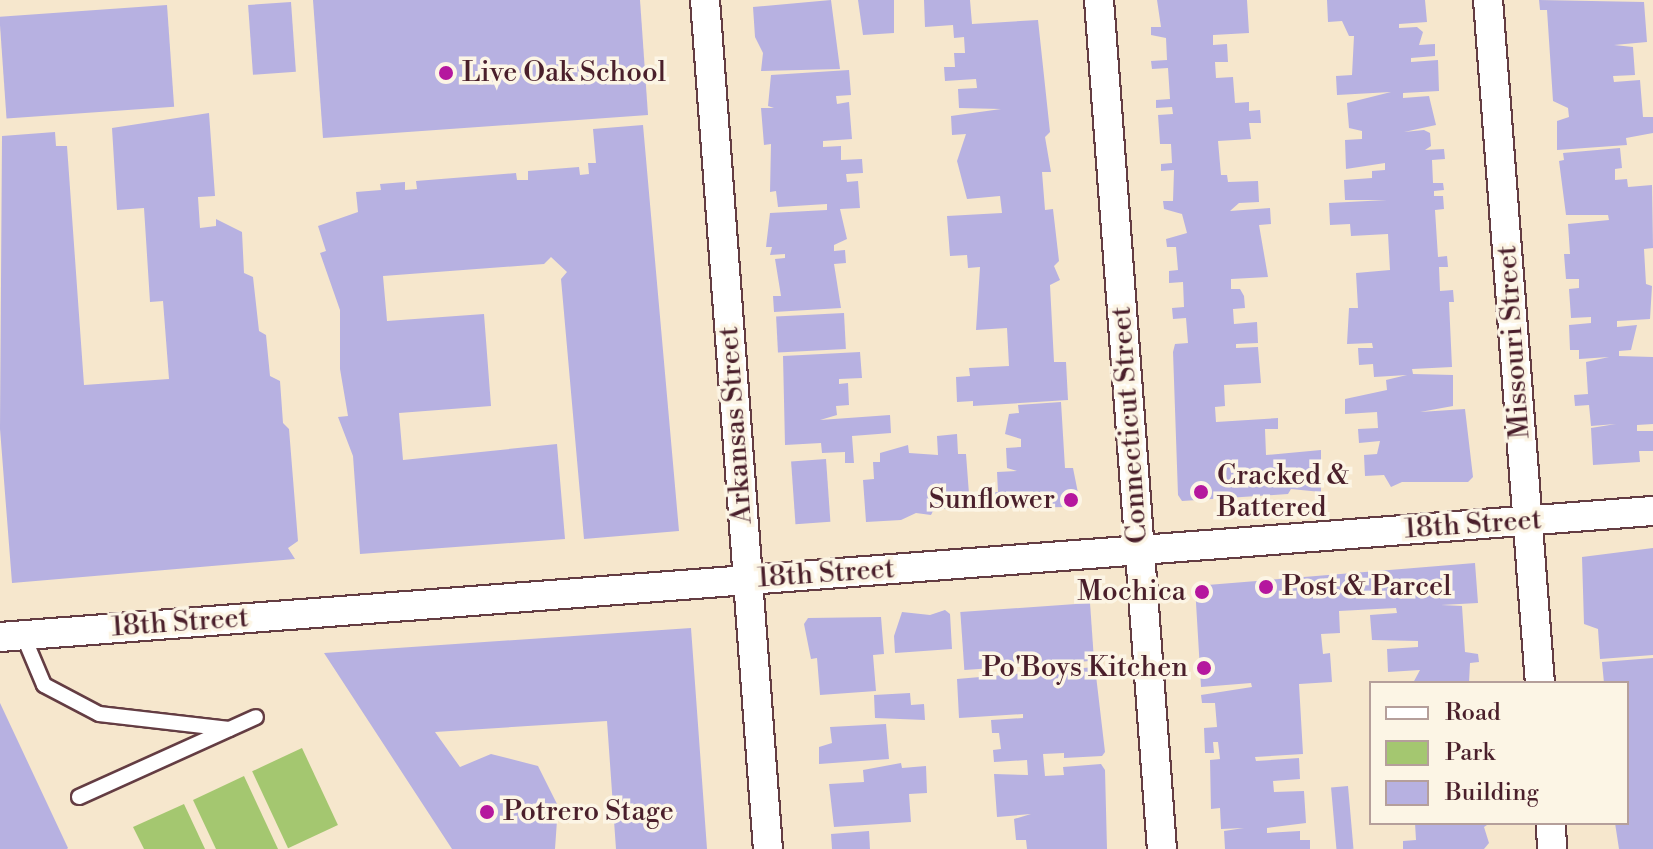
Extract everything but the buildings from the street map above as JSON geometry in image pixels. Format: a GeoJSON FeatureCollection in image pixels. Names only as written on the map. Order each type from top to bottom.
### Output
{"type":"FeatureCollection","features":[{"type":"Feature","properties":{"kind":"street","name":"Arkansas Street"},"geometry":{"type":"LineString","coordinates":[[705,0],[768,849]]}},
{"type":"Feature","properties":{"kind":"street","name":"Connecticut Street"},"geometry":{"type":"LineString","coordinates":[[1099,0],[1162,849]]}},
{"type":"Feature","properties":{"kind":"street","name":"Missouri Street"},"geometry":{"type":"LineString","coordinates":[[1488,0],[1540,681]]}},
{"type":"Feature","properties":{"kind":"street","name":"18th Street"},"geometry":{"type":"LineString","coordinates":[[12,636],[1653,511]]}},
{"type":"Feature","properties":{"kind":"street"},"geometry":{"type":"LineString","coordinates":[[1551,825],[1552,849]]}},
{"type":"Feature","properties":{"kind":"lane"},"geometry":{"type":"LineString","coordinates":[[12,636],[44,685],[99,714],[229,729]]}},
{"type":"Feature","properties":{"kind":"lane"},"geometry":{"type":"LineString","coordinates":[[79,797],[256,717]]}},
{"type":"Feature","properties":{"kind":"green space"},"geometry":{"type":"Polygon","coordinates":[[[302,748],[338,825],[288,848],[252,771],[302,748]]]}},
{"type":"Feature","properties":{"kind":"green space"},"geometry":{"type":"Polygon","coordinates":[[[244,776],[278,849],[216,849],[193,800],[244,776]]]}},
{"type":"Feature","properties":{"kind":"green space"},"geometry":{"type":"Polygon","coordinates":[[[184,804],[205,849],[144,849],[133,827],[184,804]]]}},
{"type":"Feature","properties":{"kind":"place","name":"Live Oak School"},"geometry":{"type":"Point","coordinates":[446,73]}},
{"type":"Feature","properties":{"kind":"place","name":"Cracked & Battered"},"geometry":{"type":"Point","coordinates":[1201,492]}},
{"type":"Feature","properties":{"kind":"place","name":"Sunflower"},"geometry":{"type":"Point","coordinates":[1071,500]}},
{"type":"Feature","properties":{"kind":"place","name":"Post & Parcel"},"geometry":{"type":"Point","coordinates":[1266,587]}},
{"type":"Feature","properties":{"kind":"place","name":"Mochica"},"geometry":{"type":"Point","coordinates":[1202,592]}},
{"type":"Feature","properties":{"kind":"place","name":"Po'Boys Kitchen"},"geometry":{"type":"Point","coordinates":[1204,668]}},
{"type":"Feature","properties":{"kind":"place","name":"Potrero Stage"},"geometry":{"type":"Point","coordinates":[487,812]}}]}
